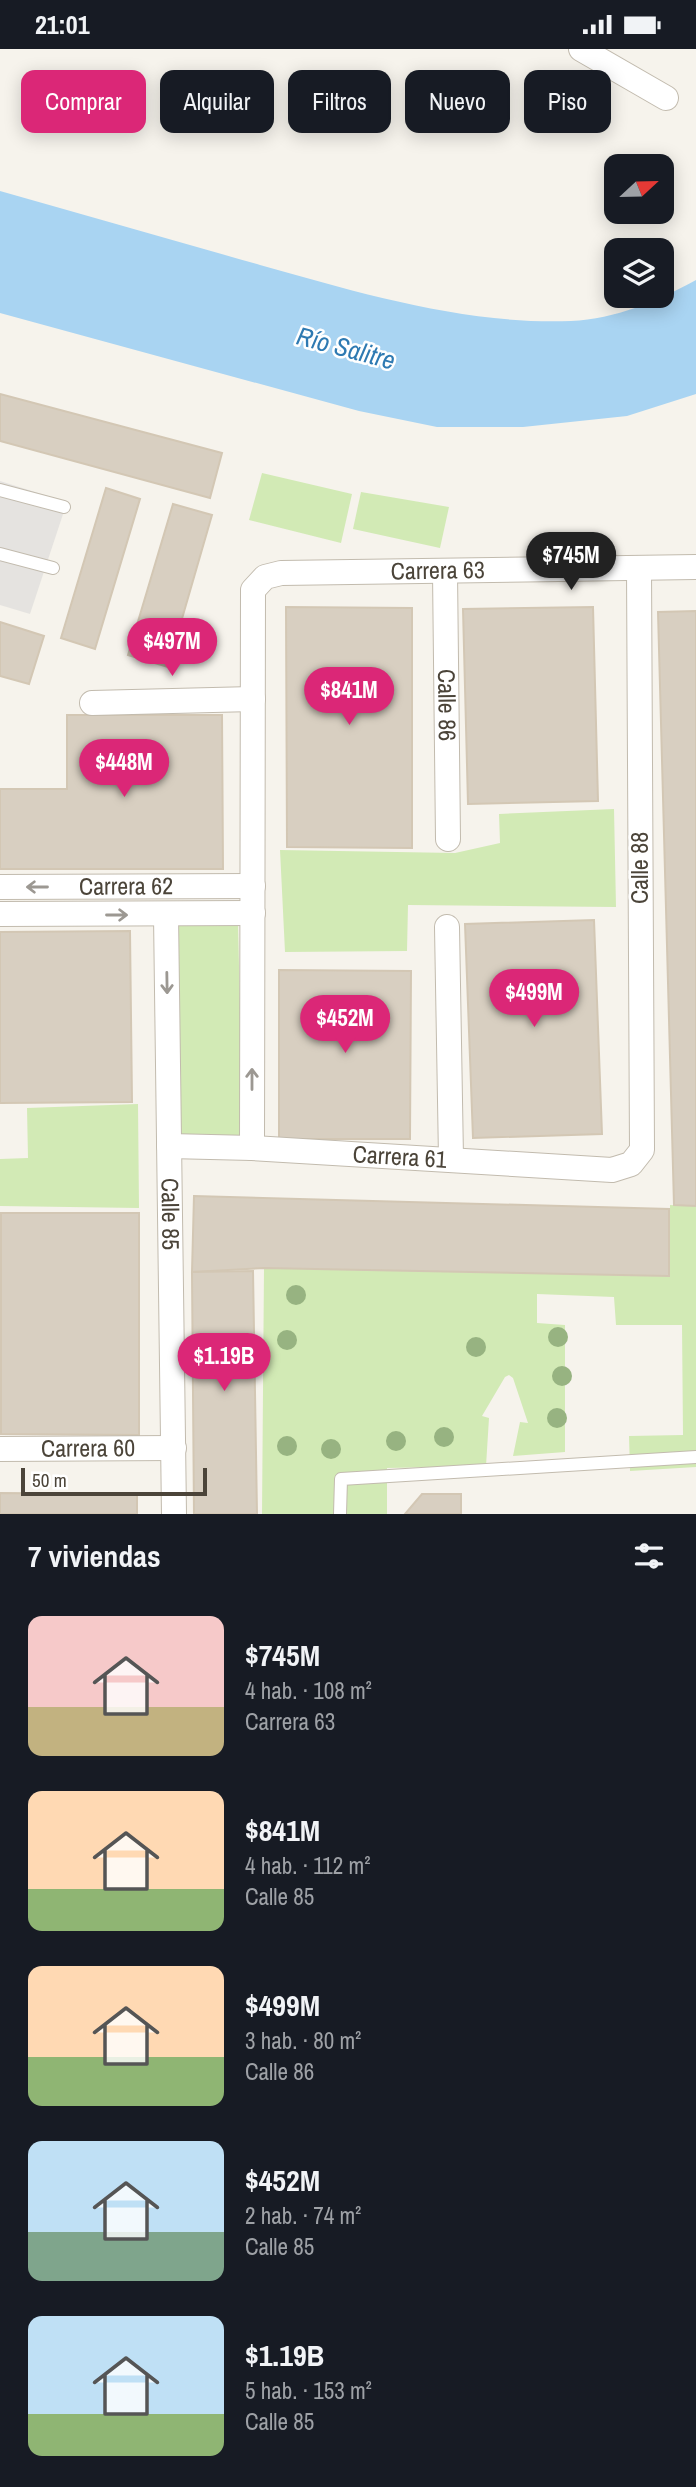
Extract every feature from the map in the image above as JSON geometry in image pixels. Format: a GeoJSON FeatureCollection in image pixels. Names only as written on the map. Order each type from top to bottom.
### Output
{"type":"FeatureCollection","features":[{"type":"Feature","properties":{"kind":"street"},"geometry":{"type":"LineString","coordinates":[[581,49],[666,98]]}},
{"type":"Feature","properties":{"kind":"street","name":"Carrera 63"},"geometry":{"type":"LineString","coordinates":[[253,699],[253,590],[265,577],[281,572],[696,567]]}},
{"type":"Feature","properties":{"kind":"street","name":"Calle 88"},"geometry":{"type":"LineString","coordinates":[[631,1164],[642,1150],[639,568]]}},
{"type":"Feature","properties":{"kind":"street","name":"Calle 86"},"geometry":{"type":"LineString","coordinates":[[445,572],[448,839]]}},
{"type":"Feature","properties":{"kind":"street"},"geometry":{"type":"LineString","coordinates":[[92,702],[253,699],[252,1148]]}},
{"type":"Feature","properties":{"kind":"street","name":"Carrera 62"},"geometry":{"type":"LineString","coordinates":[[0,887],[253,886]]}},
{"type":"Feature","properties":{"kind":"street","name":"Carrera 62"},"geometry":{"type":"LineString","coordinates":[[0,914],[253,913]]}},
{"type":"Feature","properties":{"kind":"street","name":"Calle 85"},"geometry":{"type":"LineString","coordinates":[[166,915],[174,1514]]}},
{"type":"Feature","properties":{"kind":"street"},"geometry":{"type":"LineString","coordinates":[[447,927],[451,1158]]}},
{"type":"Feature","properties":{"kind":"street","name":"Carrera 61"},"geometry":{"type":"LineString","coordinates":[[169,1146],[451,1158],[612,1170],[631,1164]]}},
{"type":"Feature","properties":{"kind":"street","name":"Carrera 60"},"geometry":{"type":"LineString","coordinates":[[0,1449],[174,1448]]}},
{"type":"Feature","properties":{"kind":"lane"},"geometry":{"type":"LineString","coordinates":[[0,489],[64,507]]}},
{"type":"Feature","properties":{"kind":"lane"},"geometry":{"type":"LineString","coordinates":[[0,554],[53,568]]}},
{"type":"Feature","properties":{"kind":"lane"},"geometry":{"type":"LineString","coordinates":[[340,1514],[341,1479],[696,1457]]}},
{"type":"Feature","properties":{"kind":"green space"},"geometry":{"type":"Polygon","coordinates":[[[262,473],[352,494],[341,543],[249,520],[262,473]]]}},
{"type":"Feature","properties":{"kind":"green space"},"geometry":{"type":"Polygon","coordinates":[[[361,492],[449,507],[440,548],[353,529],[361,492]]]}},
{"type":"Feature","properties":{"kind":"green space"},"geometry":{"type":"Polygon","coordinates":[[[614,809],[616,907],[408,905],[407,951],[285,952],[280,850],[455,853],[500,843],[499,814],[614,809]]]}},
{"type":"Feature","properties":{"kind":"green space"},"geometry":{"type":"Polygon","coordinates":[[[238,923],[243,1135],[181,1135],[175,925],[238,923]]]}},
{"type":"Feature","properties":{"kind":"green space"},"geometry":{"type":"Polygon","coordinates":[[[138,1104],[139,1208],[0,1206],[0,1159],[28,1158],[27,1108],[138,1104]]]}},
{"type":"Feature","properties":{"kind":"green space"},"geometry":{"type":"Polygon","coordinates":[[[670,1205],[696,1206],[696,1467],[630,1471],[629,1436],[683,1435],[682,1325],[616,1325],[614,1297],[537,1294],[537,1323],[565,1325],[565,1452],[513,1456],[520,1422],[528,1423],[513,1378],[509,1375],[505,1377],[482,1416],[489,1418],[486,1466],[387,1468],[387,1514],[262,1514],[264,1268],[669,1276],[670,1205]]]}},
{"type":"Feature","properties":{"kind":"shaded area"},"geometry":{"type":"Polygon","coordinates":[[[0,481],[67,502],[30,614],[0,605],[0,481]]]}},
{"type":"Feature","properties":{"kind":"water","name":"Río Salitre"},"geometry":{"type":"Polygon","coordinates":[[[0,191],[336,286],[414,305],[492,318],[571,321],[604,317],[634,308],[674,308],[674,291],[696,280],[696,394],[627,416],[523,427],[437,427],[359,411],[0,313],[0,191]]]}},
{"type":"Feature","properties":{"kind":"building"},"geometry":{"type":"Polygon","coordinates":[[[0,394],[222,453],[210,498],[0,441],[0,394]]]}},
{"type":"Feature","properties":{"kind":"building"},"geometry":{"type":"Polygon","coordinates":[[[106,488],[140,499],[95,649],[61,638],[106,488]]]}},
{"type":"Feature","properties":{"kind":"building"},"geometry":{"type":"Polygon","coordinates":[[[173,504],[212,515],[168,667],[128,655],[173,504]]]}},
{"type":"Feature","properties":{"kind":"building"},"geometry":{"type":"Polygon","coordinates":[[[286,607],[412,608],[412,848],[287,847],[286,607]]]}},
{"type":"Feature","properties":{"kind":"building"},"geometry":{"type":"Polygon","coordinates":[[[593,607],[598,801],[468,804],[463,609],[593,607]]]}},
{"type":"Feature","properties":{"kind":"building"},"geometry":{"type":"Polygon","coordinates":[[[696,611],[696,1206],[674,1205],[658,612],[696,611]]]}},
{"type":"Feature","properties":{"kind":"building"},"geometry":{"type":"Polygon","coordinates":[[[0,622],[44,636],[29,684],[0,676],[0,622]]]}},
{"type":"Feature","properties":{"kind":"building"},"geometry":{"type":"Polygon","coordinates":[[[67,715],[222,715],[223,869],[0,869],[0,789],[67,789],[67,715]]]}},
{"type":"Feature","properties":{"kind":"building"},"geometry":{"type":"Polygon","coordinates":[[[594,920],[602,1134],[473,1138],[465,924],[594,920]]]}},
{"type":"Feature","properties":{"kind":"building"},"geometry":{"type":"Polygon","coordinates":[[[130,931],[132,1102],[0,1103],[0,932],[130,931]]]}},
{"type":"Feature","properties":{"kind":"building"},"geometry":{"type":"Polygon","coordinates":[[[279,970],[411,971],[410,1139],[279,1139],[279,970]]]}},
{"type":"Feature","properties":{"kind":"building"},"geometry":{"type":"Polygon","coordinates":[[[194,1196],[669,1209],[669,1276],[264,1268],[192,1272],[194,1196]]]}},
{"type":"Feature","properties":{"kind":"building"},"geometry":{"type":"Polygon","coordinates":[[[1,1213],[139,1213],[139,1435],[1,1434],[1,1213]]]}},
{"type":"Feature","properties":{"kind":"building"},"geometry":{"type":"Polygon","coordinates":[[[253,1271],[257,1514],[194,1514],[192,1272],[253,1271]]]}},
{"type":"Feature","properties":{"kind":"building"},"geometry":{"type":"Polygon","coordinates":[[[0,1493],[137,1494],[137,1514],[0,1514],[0,1493]]]}},
{"type":"Feature","properties":{"kind":"building"},"geometry":{"type":"Polygon","coordinates":[[[422,1494],[461,1494],[461,1514],[405,1514],[422,1494]]]}}]}
